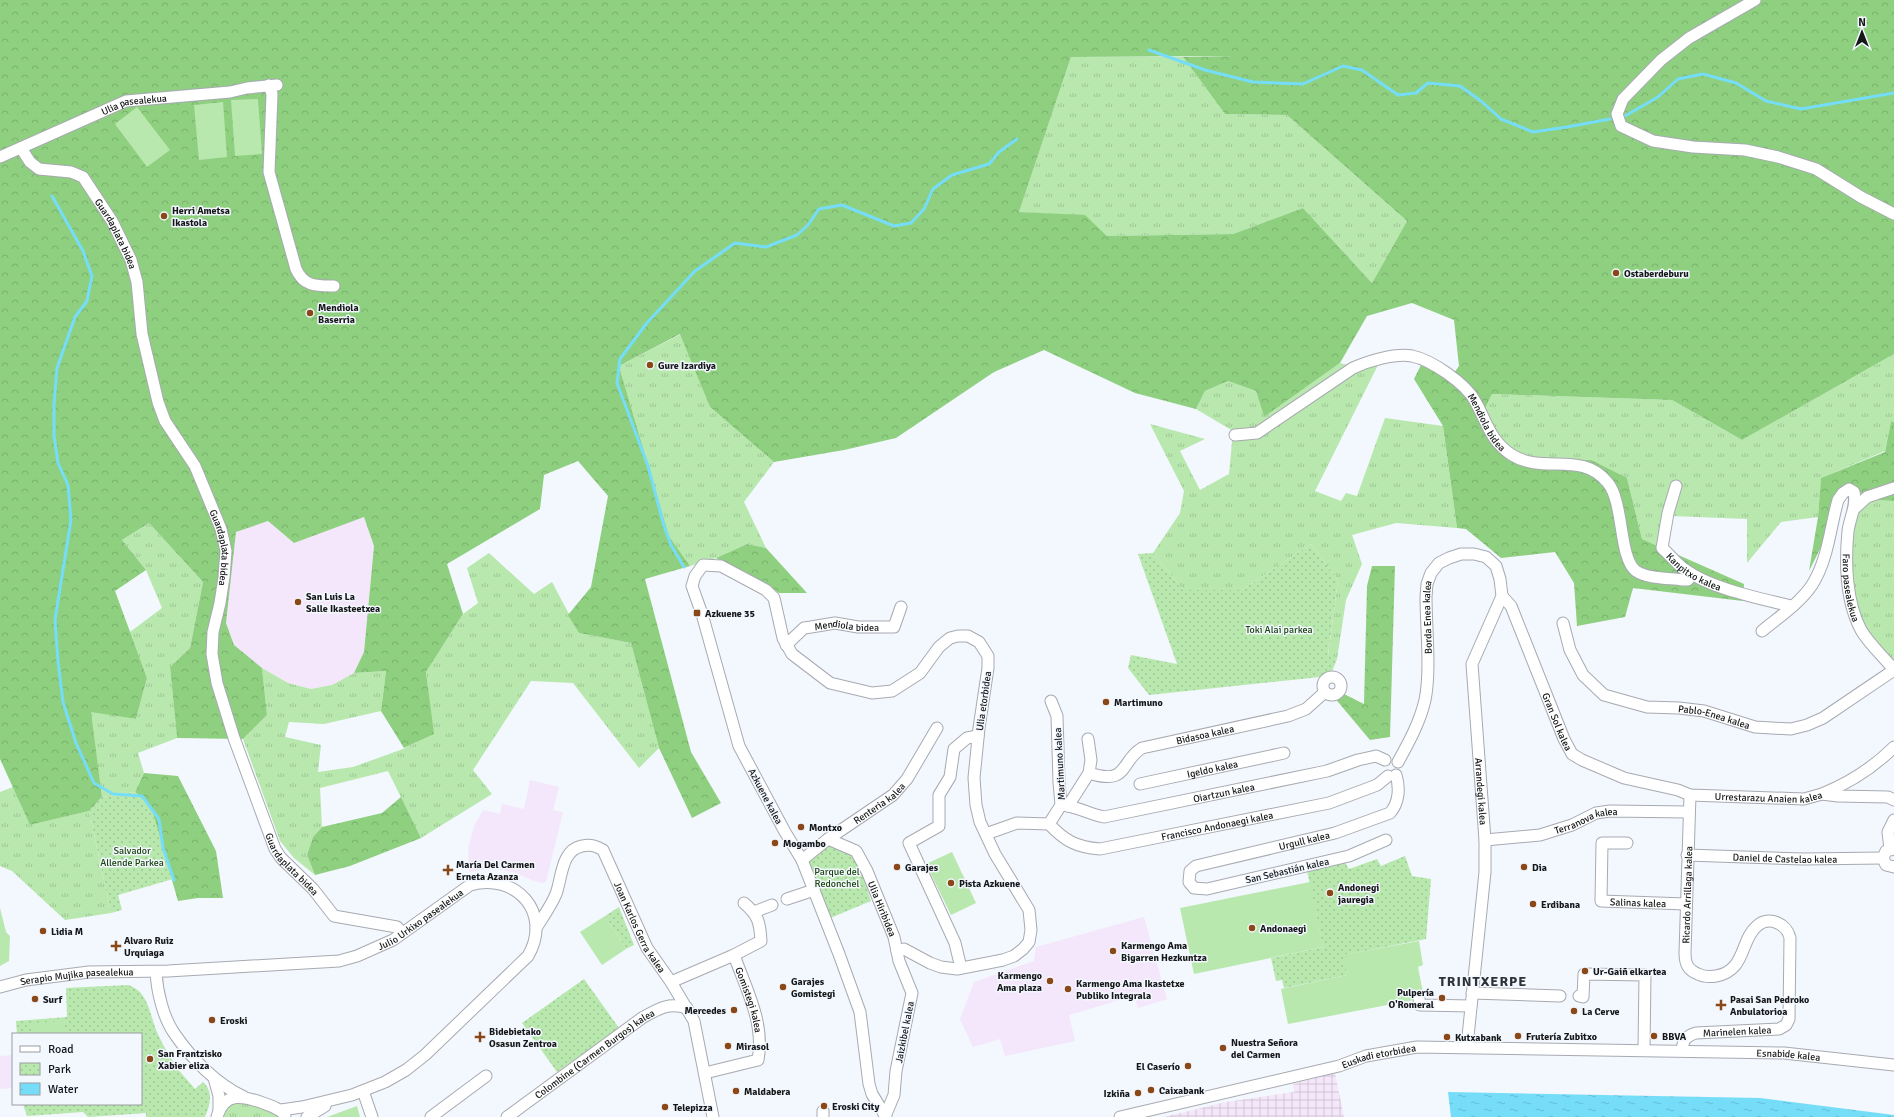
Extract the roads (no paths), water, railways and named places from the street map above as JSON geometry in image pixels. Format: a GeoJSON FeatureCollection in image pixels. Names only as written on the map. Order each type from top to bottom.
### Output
{"type":"FeatureCollection","features":[{"type":"Feature","properties":{"kind":"street"},"geometry":{"type":"LineString","coordinates":[[1755,0],[1689,38],[1661,60],[1623,99],[1617,114],[1621,126],[1653,141],[1693,147],[1745,150],[1778,156],[1816,169],[1861,197],[1894,214]]}},
{"type":"Feature","properties":{"kind":"street","name":"Ulia pasealekua"},"geometry":{"type":"LineString","coordinates":[[0,157],[126,101],[230,92],[247,88],[273,85],[269,172],[296,269],[299,276],[308,284],[334,286]]}},
{"type":"Feature","properties":{"kind":"street","name":"Guardaplata bidea"},"geometry":{"type":"LineString","coordinates":[[21,148],[30,162],[39,169],[71,172],[83,177],[112,221],[132,260],[137,282],[142,334],[158,402],[165,422],[195,466],[221,530],[226,550],[220,603],[212,632],[213,661],[217,683],[234,738],[275,849],[281,858],[313,889],[334,916],[397,927],[402,933]]}},
{"type":"Feature","properties":{"kind":"street","name":"Mendiola bidea"},"geometry":{"type":"LineString","coordinates":[[1235,435],[1257,433],[1353,368],[1366,362],[1412,356],[1430,364],[1456,380],[1467,389],[1475,400],[1493,437],[1512,455],[1535,464],[1576,464],[1588,466],[1604,478],[1615,498],[1629,563],[1636,570],[1644,574],[1683,580],[1688,580],[1692,574]]}},
{"type":"Feature","properties":{"kind":"street","name":"Kanpitxo kalea"},"geometry":{"type":"LineString","coordinates":[[1676,486],[1668,513],[1662,548],[1684,569],[1692,574],[1738,592],[1791,606]]}},
{"type":"Feature","properties":{"kind":"street"},"geometry":{"type":"LineString","coordinates":[[1854,509],[1867,497],[1894,488]]}},
{"type":"Feature","properties":{"kind":"street","name":"Faro pasealekua"},"geometry":{"type":"LineString","coordinates":[[1791,606],[1803,596],[1818,574],[1838,500],[1843,493],[1849,489],[1854,492],[1856,501],[1848,530],[1847,569],[1851,601],[1855,617],[1862,631],[1894,670]]}},
{"type":"Feature","properties":{"kind":"street","name":"Borda Enea kalea"},"geometry":{"type":"LineString","coordinates":[[1391,760],[1412,737],[1425,700],[1427,682],[1426,597],[1427,584],[1431,573],[1439,563],[1455,556],[1474,554],[1486,556],[1496,566],[1500,579],[1502,596]]}},
{"type":"Feature","properties":{"kind":"street","name":"Ulia etorbidea"},"geometry":{"type":"LineString","coordinates":[[703,566],[722,566],[766,590],[774,598],[783,638],[792,654],[830,683],[872,693],[892,691],[904,685],[920,673],[939,647],[950,638],[968,636],[979,642],[988,656],[988,668],[978,736],[974,796],[980,822],[995,854],[1029,910],[1031,930],[1029,942],[1014,956],[1003,960],[961,968],[941,967],[904,949],[897,951]]}},
{"type":"Feature","properties":{"kind":"street","name":"Azkuene kalea"},"geometry":{"type":"LineString","coordinates":[[703,566],[695,576],[692,586],[702,614],[739,746],[785,832],[802,860],[814,890],[860,1012],[869,1084],[872,1094],[886,1116]]}},
{"type":"Feature","properties":{"kind":"street","name":"Gran Sol kalea"},"geometry":{"type":"LineString","coordinates":[[1502,596],[1511,606],[1564,739],[1572,754],[1582,760],[1624,778],[1678,790],[1690,795]]}},
{"type":"Feature","properties":{"kind":"street","name":"Arrandegi kalea"},"geometry":{"type":"LineString","coordinates":[[1467,1046],[1485,872],[1485,840],[1472,664],[1502,596]]}},
{"type":"Feature","properties":{"kind":"street"},"geometry":{"type":"LineString","coordinates":[[1762,631],[1791,606]]}},
{"type":"Feature","properties":{"kind":"street","name":"Mendiola bidea"},"geometry":{"type":"LineString","coordinates":[[786,645],[804,628],[835,623],[858,627],[894,627],[901,607]]}},
{"type":"Feature","properties":{"kind":"street","name":"Pablo-Enea kalea"},"geometry":{"type":"LineString","coordinates":[[1563,623],[1570,650],[1583,675],[1604,695],[1647,707],[1704,711],[1755,727],[1791,729],[1807,725],[1823,718],[1894,670]]}},
{"type":"Feature","properties":{"kind":"street","name":"Bidasoa kalea"},"geometry":{"type":"LineString","coordinates":[[1090,773],[1106,776],[1121,772],[1134,754],[1142,748],[1288,716],[1306,709],[1325,692]]}},
{"type":"Feature","properties":{"kind":"street","name":"Martimuno kalea"},"geometry":{"type":"LineString","coordinates":[[1049,824],[1065,806],[1059,782],[1057,716],[1051,700]]}},
{"type":"Feature","properties":{"kind":"street","name":"Renteria kalea"},"geometry":{"type":"LineString","coordinates":[[802,860],[828,839],[889,802],[907,780],[937,728]]}},
{"type":"Feature","properties":{"kind":"street"},"geometry":{"type":"LineString","coordinates":[[961,968],[955,942],[909,843],[939,826],[938,795],[950,777],[954,748],[967,738],[978,736]]}},
{"type":"Feature","properties":{"kind":"street"},"geometry":{"type":"LineString","coordinates":[[1065,806],[1090,773],[1091,760],[1088,739]]}},
{"type":"Feature","properties":{"kind":"street"},"geometry":{"type":"LineString","coordinates":[[1822,794],[1837,788],[1861,774],[1894,747]]}},
{"type":"Feature","properties":{"kind":"street","name":"Igeldo kalea"},"geometry":{"type":"LineString","coordinates":[[1140,784],[1284,753]]}},
{"type":"Feature","properties":{"kind":"street","name":"Oiartzun kalea"},"geometry":{"type":"LineString","coordinates":[[1065,806],[1104,817],[1327,771],[1358,760],[1376,756],[1391,760]]}},
{"type":"Feature","properties":{"kind":"street"},"geometry":{"type":"LineString","coordinates":[[1391,760],[1400,769],[1392,776],[1384,774],[1382,769],[1382,764],[1391,760]]}},
{"type":"Feature","properties":{"kind":"street","name":"Francisco Andonaegi kalea"},"geometry":{"type":"LineString","coordinates":[[1049,824],[1060,836],[1072,843],[1085,848],[1100,849],[1329,803],[1377,785],[1392,776]]}},
{"type":"Feature","properties":{"kind":"street","name":"Urgull kalea"},"geometry":{"type":"LineString","coordinates":[[1189,882],[1190,871],[1196,866],[1335,833],[1390,813],[1394,809],[1398,799],[1392,776]]}},
{"type":"Feature","properties":{"kind":"street","name":"Urrestarazu Anaien kalea"},"geometry":{"type":"LineString","coordinates":[[1690,795],[1804,799],[1822,794],[1888,797],[1894,800]]}},
{"type":"Feature","properties":{"kind":"street","name":"Ricardo Arrillaga kalea"},"geometry":{"type":"LineString","coordinates":[[1690,795],[1688,812],[1684,953],[1687,966],[1691,971],[1700,975],[1720,975],[1735,965],[1741,956],[1752,932],[1761,923],[1774,922],[1782,925],[1788,931],[1790,938]]}},
{"type":"Feature","properties":{"kind":"street","name":"Terranova kalea"},"geometry":{"type":"LineString","coordinates":[[1485,840],[1540,835],[1572,825],[1596,813],[1610,811],[1688,812]]}},
{"type":"Feature","properties":{"kind":"street"},"geometry":{"type":"LineString","coordinates":[[1894,820],[1888,832],[1892,849],[1883,854],[1882,858],[1886,866],[1894,867]]}},
{"type":"Feature","properties":{"kind":"street"},"geometry":{"type":"LineString","coordinates":[[986,834],[1017,823],[1049,824]]}},
{"type":"Feature","properties":{"kind":"street","name":"Ulia Hiribidea"},"geometry":{"type":"LineString","coordinates":[[828,839],[856,851],[867,871],[894,936],[897,951]]}},
{"type":"Feature","properties":{"kind":"street","name":"San Sebastián kalea"},"geometry":{"type":"LineString","coordinates":[[1189,882],[1194,888],[1206,889],[1349,856],[1386,840]]}},
{"type":"Feature","properties":{"kind":"street","name":"Salinas kalea"},"geometry":{"type":"LineString","coordinates":[[1626,843],[1602,842],[1601,901],[1686,904]]}},
{"type":"Feature","properties":{"kind":"street","name":"Joan Karlos Gerra kalea"},"geometry":{"type":"LineString","coordinates":[[536,928],[556,893],[564,863],[570,852],[579,847],[589,845],[596,846],[602,850],[607,858],[647,948],[671,982],[694,1021],[698,1034],[714,1117]]}},
{"type":"Feature","properties":{"kind":"street","name":"Daniel de Castelao kalea"},"geometry":{"type":"LineString","coordinates":[[1687,855],[1803,859],[1882,858]]}},
{"type":"Feature","properties":{"kind":"street","name":"Julio Urkixo pasealekua"},"geometry":{"type":"LineString","coordinates":[[156,972],[339,961],[357,956],[393,940],[470,885],[489,882],[508,885],[522,896],[532,911],[536,928],[531,949],[520,965],[425,1055],[396,1075],[363,1091],[284,1114]]}},
{"type":"Feature","properties":{"kind":"street"},"geometry":{"type":"LineString","coordinates":[[787,899],[814,890]]}},
{"type":"Feature","properties":{"kind":"street"},"geometry":{"type":"LineString","coordinates":[[734,955],[761,941],[760,925],[754,912],[744,903]]}},
{"type":"Feature","properties":{"kind":"street"},"geometry":{"type":"LineString","coordinates":[[754,912],[772,905]]}},
{"type":"Feature","properties":{"kind":"street","name":"Marinelen kalea"},"geometry":{"type":"LineString","coordinates":[[1682,1050],[1683,1042],[1688,1035],[1696,1033],[1770,1030],[1779,1029],[1786,1025],[1789,1019],[1790,938]]}},
{"type":"Feature","properties":{"kind":"street","name":"Jaizkibel kalea"},"geometry":{"type":"LineString","coordinates":[[886,1116],[894,1095],[896,1071],[912,994],[899,961],[897,951]]}},
{"type":"Feature","properties":{"kind":"street","name":"Gomistegi kalea"},"geometry":{"type":"LineString","coordinates":[[671,982],[734,955],[758,1021],[760,1046],[758,1060],[705,1073]]}},
{"type":"Feature","properties":{"kind":"street"},"geometry":{"type":"LineString","coordinates":[[1580,996],[1583,997],[1584,971],[1645,975],[1644,1049]]}},
{"type":"Feature","properties":{"kind":"street","name":"Serapio Mujika pasealekua"},"geometry":{"type":"LineString","coordinates":[[0,987],[26,980],[89,972],[156,972]]}},
{"type":"Feature","properties":{"kind":"street"},"geometry":{"type":"LineString","coordinates":[[156,972],[157,986],[173,1033],[214,1078],[244,1097],[284,1114]]}},
{"type":"Feature","properties":{"kind":"street"},"geometry":{"type":"LineString","coordinates":[[1472,993],[1560,996]]}},
{"type":"Feature","properties":{"kind":"street"},"geometry":{"type":"LineString","coordinates":[[1419,999],[1420,1005],[1471,1006]]}},
{"type":"Feature","properties":{"kind":"street","name":"Colombine (Carmen Burgos) kalea"},"geometry":{"type":"LineString","coordinates":[[507,1117],[642,1018],[671,1005],[687,1008]]}},
{"type":"Feature","properties":{"kind":"street","name":"Euskadi etorbidea"},"geometry":{"type":"LineString","coordinates":[[1120,1117],[1338,1066],[1376,1054],[1417,1047],[1467,1046],[1682,1050]]}},
{"type":"Feature","properties":{"kind":"street","name":"Esnabide kalea"},"geometry":{"type":"LineString","coordinates":[[1682,1050],[1784,1053],[1894,1065]]}},
{"type":"Feature","properties":{"kind":"street"},"geometry":{"type":"LineString","coordinates":[[431,1117],[486,1076]]}},
{"type":"Feature","properties":{"kind":"street"},"geometry":{"type":"LineString","coordinates":[[214,1078],[219,1096],[218,1114]]}},
{"type":"Feature","properties":{"kind":"street"},"geometry":{"type":"LineString","coordinates":[[363,1091],[372,1117]]}},
{"type":"Feature","properties":{"kind":"street"},"geometry":{"type":"LineString","coordinates":[[872,1094],[883,1100],[890,1099],[894,1095]]}},
{"type":"Feature","properties":{"kind":"street"},"geometry":{"type":"LineString","coordinates":[[218,1114],[223,1104],[229,1099],[244,1097]]}},
{"type":"Feature","properties":{"kind":"street","name":"Julio Urkixo pasealekua"},"geometry":{"type":"LineString","coordinates":[[307,1117],[337,1099]]}},
{"type":"Feature","properties":{"kind":"water"},"geometry":{"type":"Polygon","coordinates":[[[1448,1092],[1760,1098],[1894,1115],[1894,1117],[1451,1117],[1448,1092]]]}},
{"type":"Feature","properties":{"kind":"waterway"},"geometry":{"type":"LineString","coordinates":[[1149,50],[1205,70],[1253,82],[1303,84],[1343,66],[1362,70],[1398,95],[1416,93],[1428,83],[1460,86],[1481,101],[1501,119],[1533,132],[1610,119]]}},
{"type":"Feature","properties":{"kind":"waterway"},"geometry":{"type":"LineString","coordinates":[[1625,116],[1658,97],[1678,79],[1703,74],[1736,83],[1766,101],[1801,109],[1894,93]]}},
{"type":"Feature","properties":{"kind":"waterway"},"geometry":{"type":"LineString","coordinates":[[684,567],[671,545],[664,526],[648,466],[617,383],[620,359],[646,324],[695,271],[735,243],[766,247],[797,235],[808,225],[819,209],[842,205],[894,226],[911,223],[924,209],[933,189],[952,175],[989,164],[999,152],[1017,139]]}},
{"type":"Feature","properties":{"kind":"waterway"},"geometry":{"type":"LineString","coordinates":[[52,196],[83,251],[92,276],[87,301],[75,317],[57,368],[54,404],[54,436],[58,463],[68,485],[71,520],[55,620],[63,702],[76,743],[94,783],[113,794],[142,796],[159,819],[163,848],[174,880]]}},
{"type":"Feature","properties":{"kind":"place","name":"Herri Ametsa Ikastola"},"geometry":{"type":"Point","coordinates":[164,216]}},
{"type":"Feature","properties":{"kind":"place","name":"Ostaberdeburu"},"geometry":{"type":"Point","coordinates":[1616,273]}},
{"type":"Feature","properties":{"kind":"place","name":"Mendiola Baserria"},"geometry":{"type":"Point","coordinates":[310,313]}},
{"type":"Feature","properties":{"kind":"place","name":"Gure Izardiya"},"geometry":{"type":"Point","coordinates":[650,365]}},
{"type":"Feature","properties":{"kind":"place","name":"San Luis La Salle Ikasteetxea"},"geometry":{"type":"Point","coordinates":[298,602]}},
{"type":"Feature","properties":{"kind":"place","name":"Azkuene 35"},"geometry":{"type":"Point","coordinates":[697,613]}},
{"type":"Feature","properties":{"kind":"place","name":"Martimuno"},"geometry":{"type":"Point","coordinates":[1106,702]}},
{"type":"Feature","properties":{"kind":"place","name":"Montxo"},"geometry":{"type":"Point","coordinates":[801,827]}},
{"type":"Feature","properties":{"kind":"place","name":"Mogambo"},"geometry":{"type":"Point","coordinates":[775,843]}},
{"type":"Feature","properties":{"kind":"place","name":"Garajes"},"geometry":{"type":"Point","coordinates":[897,867]}},
{"type":"Feature","properties":{"kind":"place","name":"Dia"},"geometry":{"type":"Point","coordinates":[1524,867]}},
{"type":"Feature","properties":{"kind":"place","name":"María Del Carmen Erneta Azanza"},"geometry":{"type":"Point","coordinates":[448,870]}},
{"type":"Feature","properties":{"kind":"place","name":"Pista Azkuene"},"geometry":{"type":"Point","coordinates":[951,883]}},
{"type":"Feature","properties":{"kind":"place","name":"Andonegi jauregia"},"geometry":{"type":"Point","coordinates":[1330,893]}},
{"type":"Feature","properties":{"kind":"place","name":"Erdibana"},"geometry":{"type":"Point","coordinates":[1533,904]}},
{"type":"Feature","properties":{"kind":"place","name":"Andonaegi"},"geometry":{"type":"Point","coordinates":[1252,928]}},
{"type":"Feature","properties":{"kind":"place","name":"Lidia M"},"geometry":{"type":"Point","coordinates":[43,931]}},
{"type":"Feature","properties":{"kind":"place","name":"Alvaro Ruiz Urquiaga"},"geometry":{"type":"Point","coordinates":[116,946]}},
{"type":"Feature","properties":{"kind":"place","name":"Karmengo Ama Bigarren Hezkuntza"},"geometry":{"type":"Point","coordinates":[1113,951]}},
{"type":"Feature","properties":{"kind":"place","name":"Ur-Gaiñ elkartea"},"geometry":{"type":"Point","coordinates":[1585,971]}},
{"type":"Feature","properties":{"kind":"place","name":"Karmengo Ama plaza"},"geometry":{"type":"Point","coordinates":[1050,981]}},
{"type":"Feature","properties":{"kind":"place","name":"Garajes Gomistegi"},"geometry":{"type":"Point","coordinates":[783,987]}},
{"type":"Feature","properties":{"kind":"place","name":"Karmengo Ama Ikastetxe Publiko Integrala"},"geometry":{"type":"Point","coordinates":[1068,989]}},
{"type":"Feature","properties":{"kind":"place","name":"Pulpería O'Romeral"},"geometry":{"type":"Point","coordinates":[1442,998]}},
{"type":"Feature","properties":{"kind":"place","name":"Surf"},"geometry":{"type":"Point","coordinates":[35,999]}},
{"type":"Feature","properties":{"kind":"place","name":"Pasai San Pedroko Anbulatorioa"},"geometry":{"type":"Point","coordinates":[1721,1005]}},
{"type":"Feature","properties":{"kind":"place","name":"Mercedes"},"geometry":{"type":"Point","coordinates":[734,1010]}},
{"type":"Feature","properties":{"kind":"place","name":"La Cerve"},"geometry":{"type":"Point","coordinates":[1574,1011]}},
{"type":"Feature","properties":{"kind":"place","name":"Eroski"},"geometry":{"type":"Point","coordinates":[212,1020]}},
{"type":"Feature","properties":{"kind":"place","name":"Frutería Zubitxo"},"geometry":{"type":"Point","coordinates":[1518,1036]}},
{"type":"Feature","properties":{"kind":"place","name":"BBVA"},"geometry":{"type":"Point","coordinates":[1654,1036]}},
{"type":"Feature","properties":{"kind":"place","name":"Bidebietako Osasun Zentroa"},"geometry":{"type":"Point","coordinates":[480,1037]}},
{"type":"Feature","properties":{"kind":"place","name":"Kutxabank"},"geometry":{"type":"Point","coordinates":[1447,1037]}},
{"type":"Feature","properties":{"kind":"place","name":"Mirasol"},"geometry":{"type":"Point","coordinates":[728,1046]}},
{"type":"Feature","properties":{"kind":"place","name":"Nuestra Señora del Carmen"},"geometry":{"type":"Point","coordinates":[1223,1048]}},
{"type":"Feature","properties":{"kind":"place","name":"San Frantzisko Xabier eliza"},"geometry":{"type":"Point","coordinates":[150,1059]}},
{"type":"Feature","properties":{"kind":"place","name":"El Caserío"},"geometry":{"type":"Point","coordinates":[1188,1066]}},
{"type":"Feature","properties":{"kind":"place","name":"Caixabank"},"geometry":{"type":"Point","coordinates":[1151,1090]}},
{"type":"Feature","properties":{"kind":"place","name":"Maldabera"},"geometry":{"type":"Point","coordinates":[736,1091]}},
{"type":"Feature","properties":{"kind":"place","name":"Izkiña"},"geometry":{"type":"Point","coordinates":[1138,1093]}},
{"type":"Feature","properties":{"kind":"place","name":"Eroski City"},"geometry":{"type":"Point","coordinates":[824,1106]}},
{"type":"Feature","properties":{"kind":"place","name":"Telepizza"},"geometry":{"type":"Point","coordinates":[665,1107]}},
{"type":"Feature","properties":{"kind":"district","name":"TRINTXERPE"},"geometry":{"type":"Point","coordinates":[1483,981]}},
{"type":"Feature","properties":{"kind":"park label","name":"Toki Alai parkea"},"geometry":{"type":"Point","coordinates":[1279,629]}},
{"type":"Feature","properties":{"kind":"park label","name":"Salvador Allende Parkea"},"geometry":{"type":"Point","coordinates":[132,856]}},
{"type":"Feature","properties":{"kind":"park label","name":"Parque del Redonchel"},"geometry":{"type":"Point","coordinates":[837,876]}}]}
